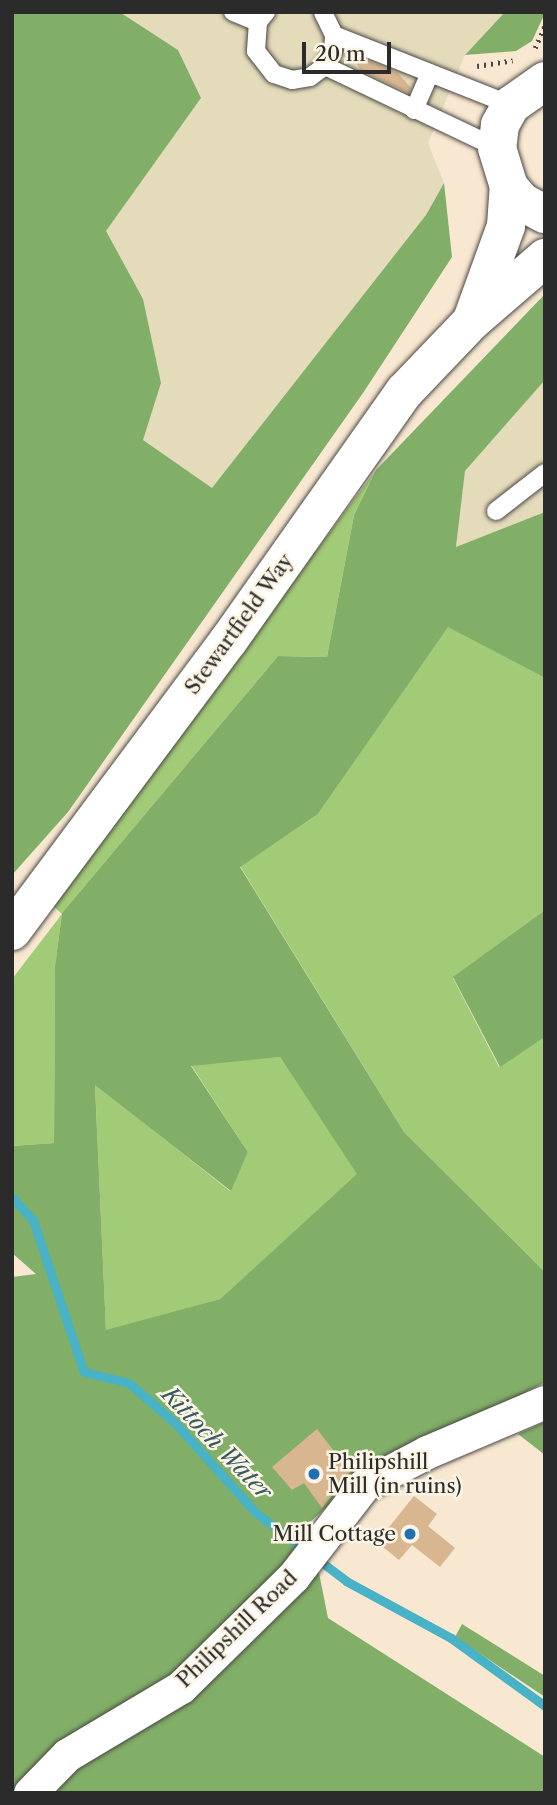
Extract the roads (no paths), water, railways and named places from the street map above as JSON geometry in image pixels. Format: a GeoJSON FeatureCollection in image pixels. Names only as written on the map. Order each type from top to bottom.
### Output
{"type":"FeatureCollection","features":[{"type":"Feature","properties":{"kind":"street"},"geometry":{"type":"LineString","coordinates":[[545,81],[511,105],[500,125],[497,148],[509,187],[522,202],[545,214]]}},
{"type":"Feature","properties":{"kind":"street","name":"Stewartfield Way"},"geometry":{"type":"LineString","coordinates":[[471,322],[506,226],[509,187]]}},
{"type":"Feature","properties":{"kind":"street","name":"Stewartfield Way"},"geometry":{"type":"LineString","coordinates":[[12,931],[229,640],[404,392],[471,322],[545,258]]}},
{"type":"Feature","properties":{"kind":"street","name":"Philipshill Road"},"geometry":{"type":"LineString","coordinates":[[30,1793],[67,1755],[181,1687],[293,1577],[364,1485],[427,1452],[545,1402]]}},
{"type":"Feature","properties":{"kind":"lane"},"geometry":{"type":"LineString","coordinates":[[233,12],[262,17],[256,51],[274,74],[292,80],[310,77],[325,66],[334,35],[323,12]]}},
{"type":"Feature","properties":{"kind":"lane"},"geometry":{"type":"LineString","coordinates":[[334,35],[511,105]]}},
{"type":"Feature","properties":{"kind":"lane"},"geometry":{"type":"LineString","coordinates":[[325,66],[497,148]]}},
{"type":"Feature","properties":{"kind":"lane"},"geometry":{"type":"LineString","coordinates":[[414,110],[430,73]]}},
{"type":"Feature","properties":{"kind":"lane"},"geometry":{"type":"LineString","coordinates":[[496,511],[545,473]]}},
{"type":"Feature","properties":{"kind":"waterway","name":"Kittoch Water"},"geometry":{"type":"LineString","coordinates":[[12,1197],[33,1220],[84,1372],[129,1383],[175,1423],[255,1512],[305,1550]]}},
{"type":"Feature","properties":{"kind":"waterway","name":"Kittoch Water"},"geometry":{"type":"LineString","coordinates":[[316,1558],[346,1581],[451,1638],[545,1706]]}},
{"type":"Feature","properties":{"kind":"place","name":"Philipshill Mill (in ruins)"},"geometry":{"type":"Point","coordinates":[314,1474]}},
{"type":"Feature","properties":{"kind":"place","name":"Mill Cottage"},"geometry":{"type":"Point","coordinates":[410,1534]}}]}
